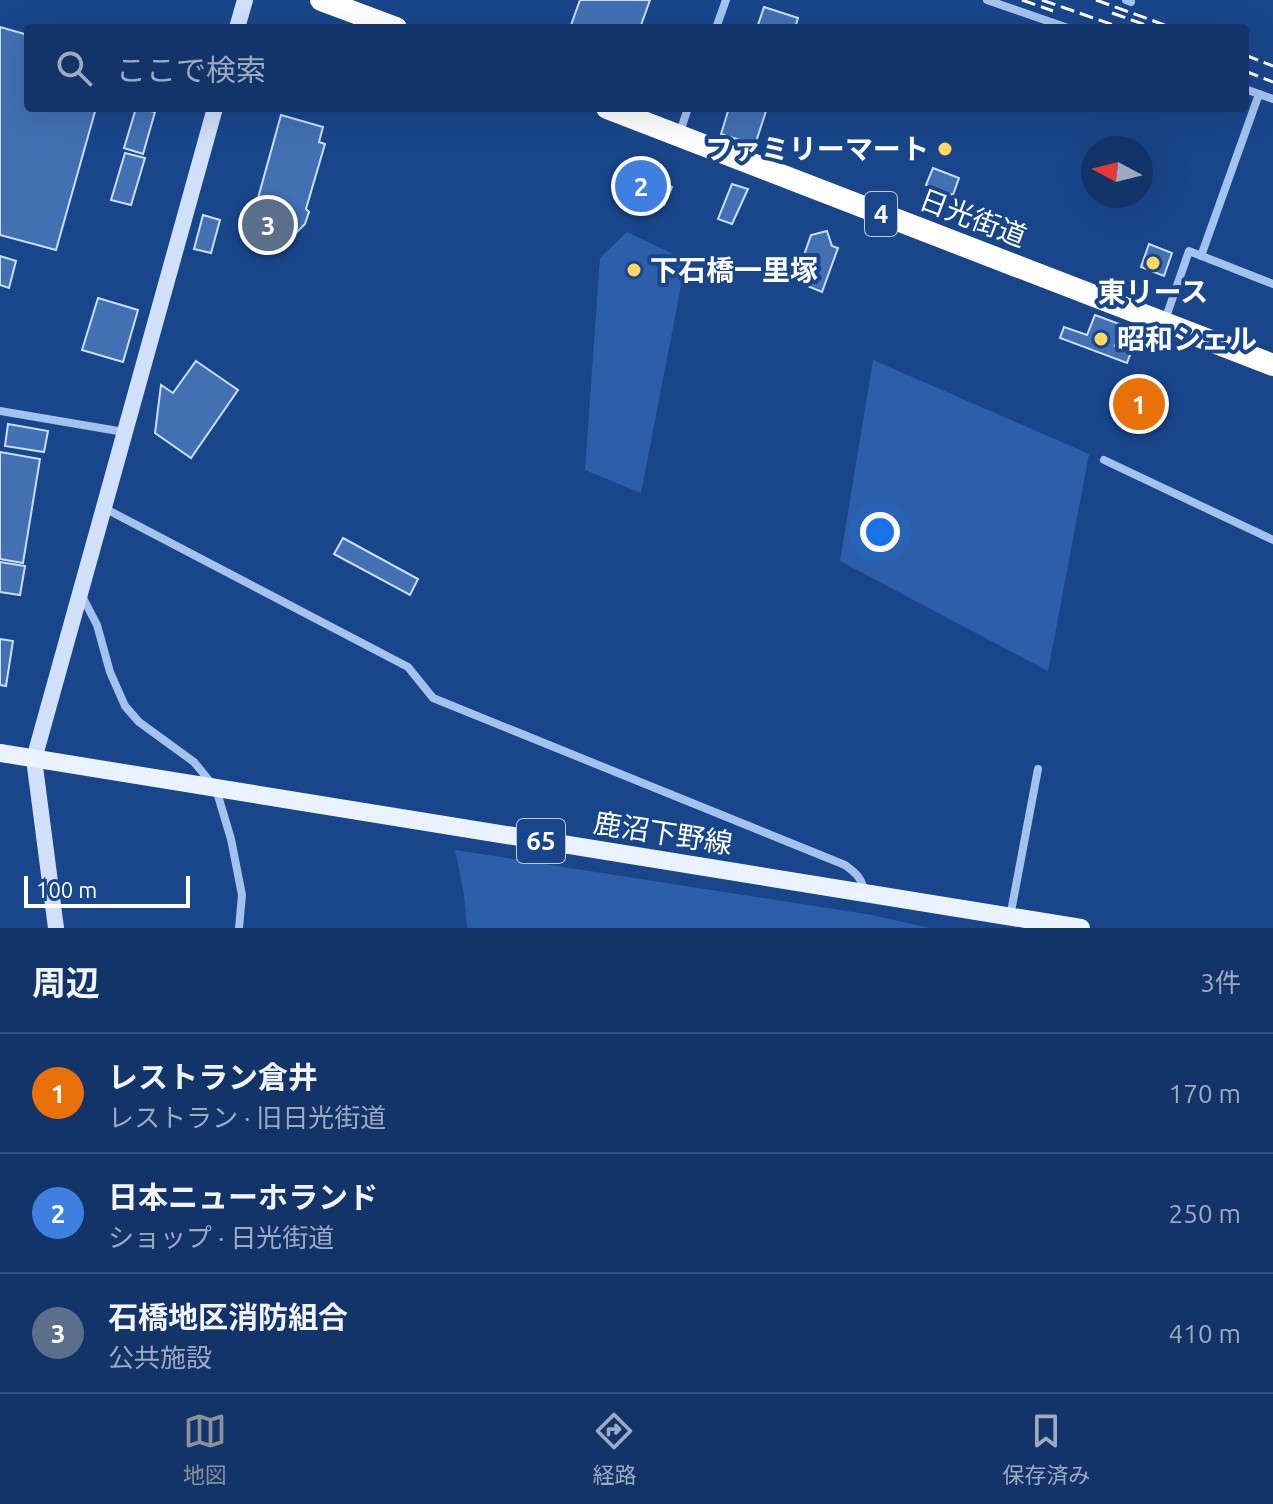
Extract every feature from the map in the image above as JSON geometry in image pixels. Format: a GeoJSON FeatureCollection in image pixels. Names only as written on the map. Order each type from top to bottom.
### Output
{"type":"FeatureCollection","features":[{"type":"Feature","properties":{"kind":"highway"},"geometry":{"type":"LineString","coordinates":[[321,0],[385,24]]}},
{"type":"Feature","properties":{"kind":"highway","name":"日光街道"},"geometry":{"type":"LineString","coordinates":[[617,112],[1273,365]]}},
{"type":"Feature","properties":{"kind":"main road","name":"鹿沼下野線"},"geometry":{"type":"LineString","coordinates":[[0,753],[1081,928]]}},
{"type":"Feature","properties":{"kind":"street"},"geometry":{"type":"LineString","coordinates":[[238,24],[245,0]]}},
{"type":"Feature","properties":{"kind":"street"},"geometry":{"type":"LineString","coordinates":[[717,24],[726,0]]}},
{"type":"Feature","properties":{"kind":"street"},"geometry":{"type":"LineString","coordinates":[[987,0],[1056,24]]}},
{"type":"Feature","properties":{"kind":"street"},"geometry":{"type":"LineString","coordinates":[[1249,90],[1273,99]]}},
{"type":"Feature","properties":{"kind":"street"},"geometry":{"type":"LineString","coordinates":[[1201,256],[1259,94]]}},
{"type":"Feature","properties":{"kind":"street"},"geometry":{"type":"LineString","coordinates":[[56,928],[34,759],[214,112]]}},
{"type":"Feature","properties":{"kind":"street"},"geometry":{"type":"LineString","coordinates":[[679,136],[687,112]]}},
{"type":"Feature","properties":{"kind":"street"},"geometry":{"type":"LineString","coordinates":[[1164,324],[1189,251],[1273,284]]}},
{"type":"Feature","properties":{"kind":"street"},"geometry":{"type":"LineString","coordinates":[[0,411],[125,432]]}},
{"type":"Feature","properties":{"kind":"street"},"geometry":{"type":"LineString","coordinates":[[1104,460],[1273,540]]}},
{"type":"Feature","properties":{"kind":"street"},"geometry":{"type":"LineString","coordinates":[[104,508],[408,667],[433,698],[845,865],[863,883],[864,894]]}},
{"type":"Feature","properties":{"kind":"street"},"geometry":{"type":"LineString","coordinates":[[80,592],[97,625],[110,672],[125,706],[139,722],[194,762],[216,789],[231,839],[242,895],[239,928]]}},
{"type":"Feature","properties":{"kind":"street"},"geometry":{"type":"LineString","coordinates":[[1010,918],[1038,769]]}},
{"type":"Feature","properties":{"kind":"shaded area"},"geometry":{"type":"Polygon","coordinates":[[[627,232],[686,260],[641,493],[585,470],[600,258],[627,232]]]}},
{"type":"Feature","properties":{"kind":"shaded area"},"geometry":{"type":"Polygon","coordinates":[[[873,360],[1089,454],[1048,671],[840,561],[873,360]]]}},
{"type":"Feature","properties":{"kind":"shaded area"},"geometry":{"type":"Polygon","coordinates":[[[455,850],[872,915],[929,928],[467,928],[455,850]]]}},
{"type":"Feature","properties":{"kind":"building"},"geometry":{"type":"Polygon","coordinates":[[[580,0],[650,0],[641,24],[571,24],[580,0]]]}},
{"type":"Feature","properties":{"kind":"building"},"geometry":{"type":"Polygon","coordinates":[[[764,7],[798,18],[796,24],[758,24],[764,7]]]}},
{"type":"Feature","properties":{"kind":"building"},"geometry":{"type":"Polygon","coordinates":[[[0,27],[24,34],[24,112],[95,112],[56,250],[0,235],[0,27]]]}},
{"type":"Feature","properties":{"kind":"building"},"geometry":{"type":"Polygon","coordinates":[[[135,112],[155,112],[143,154],[124,148],[135,112]]]}},
{"type":"Feature","properties":{"kind":"building"},"geometry":{"type":"Polygon","coordinates":[[[728,112],[766,112],[755,145],[721,134],[728,112]]]}},
{"type":"Feature","properties":{"kind":"building"},"geometry":{"type":"Polygon","coordinates":[[[281,115],[323,127],[319,142],[325,144],[306,209],[309,212],[305,224],[296,233],[284,237],[265,232],[255,209],[281,115]]]}},
{"type":"Feature","properties":{"kind":"building"},"geometry":{"type":"Polygon","coordinates":[[[125,153],[145,158],[131,205],[111,200],[125,153]]]}},
{"type":"Feature","properties":{"kind":"building"},"geometry":{"type":"Polygon","coordinates":[[[624,168],[672,187],[664,205],[616,187],[624,168]]]}},
{"type":"Feature","properties":{"kind":"building"},"geometry":{"type":"Polygon","coordinates":[[[933,168],[959,178],[953,195],[926,185],[933,168]]]}},
{"type":"Feature","properties":{"kind":"building"},"geometry":{"type":"Polygon","coordinates":[[[732,184],[748,189],[732,224],[718,219],[732,184]]]}},
{"type":"Feature","properties":{"kind":"building"},"geometry":{"type":"Polygon","coordinates":[[[203,215],[220,220],[211,253],[194,249],[203,215]]]}},
{"type":"Feature","properties":{"kind":"building"},"geometry":{"type":"Polygon","coordinates":[[[827,231],[832,246],[838,248],[822,292],[795,281],[811,235],[827,231]]]}},
{"type":"Feature","properties":{"kind":"building"},"geometry":{"type":"Polygon","coordinates":[[[1149,244],[1172,253],[1164,276],[1141,267],[1149,244]]]}},
{"type":"Feature","properties":{"kind":"building"},"geometry":{"type":"Polygon","coordinates":[[[0,256],[16,261],[9,288],[0,285],[0,256]]]}},
{"type":"Feature","properties":{"kind":"building"},"geometry":{"type":"Polygon","coordinates":[[[98,298],[138,310],[123,362],[82,350],[98,298]]]}},
{"type":"Feature","properties":{"kind":"building"},"geometry":{"type":"Polygon","coordinates":[[[1095,315],[1122,325],[1115,346],[1131,352],[1127,363],[1060,338],[1064,327],[1087,335],[1095,315]]]}},
{"type":"Feature","properties":{"kind":"building"},"geometry":{"type":"Polygon","coordinates":[[[196,361],[238,390],[191,458],[155,433],[161,385],[173,393],[196,361]]]}},
{"type":"Feature","properties":{"kind":"building"},"geometry":{"type":"Polygon","coordinates":[[[8,424],[48,431],[44,452],[5,446],[8,424]]]}},
{"type":"Feature","properties":{"kind":"building"},"geometry":{"type":"Polygon","coordinates":[[[0,452],[40,459],[23,563],[0,559],[0,452]]]}},
{"type":"Feature","properties":{"kind":"building"},"geometry":{"type":"Polygon","coordinates":[[[343,538],[418,579],[410,595],[334,554],[343,538]]]}},
{"type":"Feature","properties":{"kind":"building"},"geometry":{"type":"Polygon","coordinates":[[[0,562],[25,566],[20,595],[0,592],[0,562]]]}},
{"type":"Feature","properties":{"kind":"building"},"geometry":{"type":"Polygon","coordinates":[[[0,639],[13,641],[6,686],[0,685],[0,639]]]}},
{"type":"Feature","properties":{"kind":"railway"},"geometry":{"type":"LineString","coordinates":[[1022,0],[1053,11]]}},
{"type":"Feature","properties":{"kind":"railway"},"geometry":{"type":"LineString","coordinates":[[1042,0],[1111,24]]}},
{"type":"Feature","properties":{"kind":"railway"},"geometry":{"type":"LineString","coordinates":[[1096,0],[1162,24]]}},
{"type":"Feature","properties":{"kind":"railway"},"geometry":{"type":"LineString","coordinates":[[1112,13],[1143,24]]}},
{"type":"Feature","properties":{"kind":"railway"},"geometry":{"type":"LineString","coordinates":[[1249,57],[1273,66]]}},
{"type":"Feature","properties":{"kind":"railway"},"geometry":{"type":"LineString","coordinates":[[1249,73],[1273,82]]}},
{"type":"Feature","properties":{"kind":"place","name":"ファミリーマート"},"geometry":{"type":"Point","coordinates":[945,149]}},
{"type":"Feature","properties":{"kind":"place","name":"日本ニューホランド"},"geometry":{"type":"Point","coordinates":[641,186]}},
{"type":"Feature","properties":{"kind":"place","name":"石橋地区消防組合"},"geometry":{"type":"Point","coordinates":[268,225]}},
{"type":"Feature","properties":{"kind":"place","name":"東リース"},"geometry":{"type":"Point","coordinates":[1153,263]}},
{"type":"Feature","properties":{"kind":"place","name":"下石橋一里塚"},"geometry":{"type":"Point","coordinates":[634,270]}},
{"type":"Feature","properties":{"kind":"place","name":"昭和シェル"},"geometry":{"type":"Point","coordinates":[1101,339]}},
{"type":"Feature","properties":{"kind":"place","name":"レストラン倉井"},"geometry":{"type":"Point","coordinates":[1139,404]}}]}
